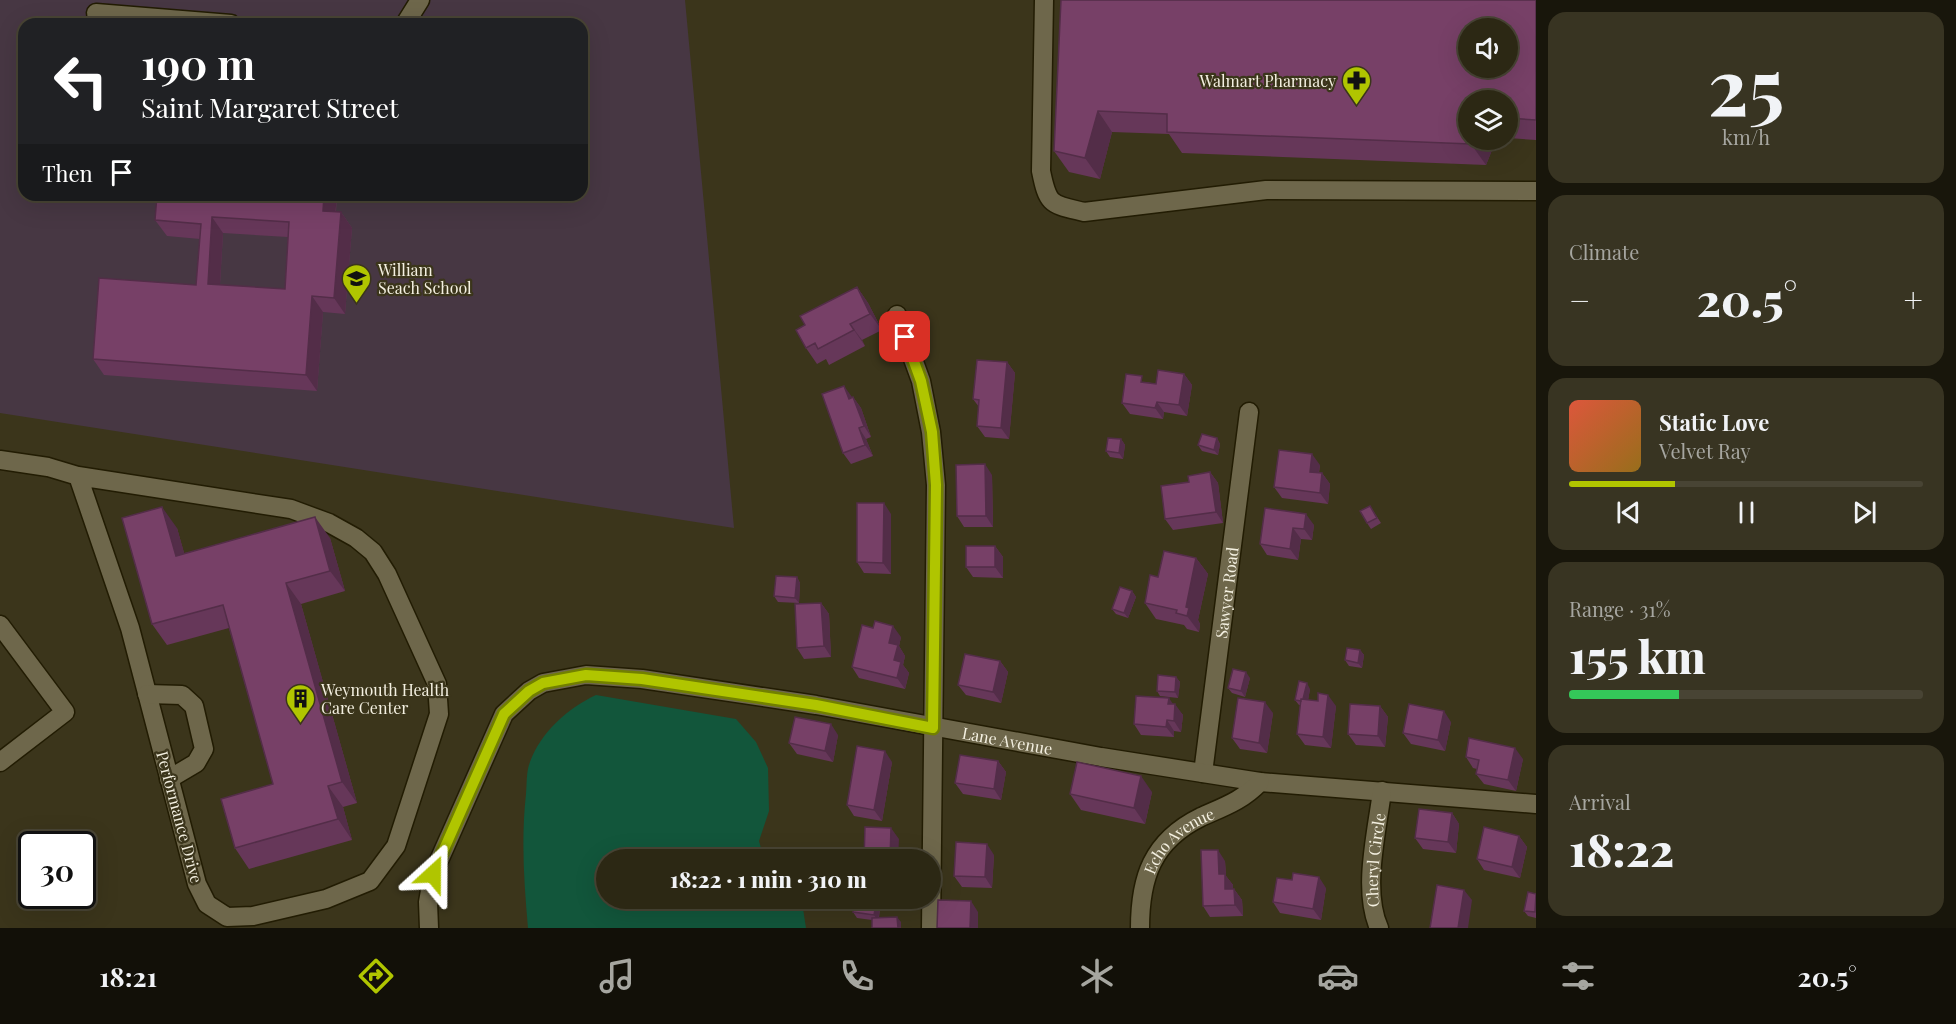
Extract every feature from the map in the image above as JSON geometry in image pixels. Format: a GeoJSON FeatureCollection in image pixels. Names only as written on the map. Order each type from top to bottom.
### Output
{"type":"FeatureCollection","features":[{"type":"Feature","properties":{"kind":"street"},"geometry":{"type":"LineString","coordinates":[[1044,0],[1041,171],[1046,196],[1057,205],[1084,212],[1266,190],[1536,191]]}},
{"type":"Feature","properties":{"kind":"street"},"geometry":{"type":"LineString","coordinates":[[96,13],[157,18]]}},
{"type":"Feature","properties":{"kind":"street"},"geometry":{"type":"LineString","coordinates":[[897,315],[921,381],[932,432],[936,485],[931,928]]}},
{"type":"Feature","properties":{"kind":"street","name":"Sawyer Road"},"geometry":{"type":"LineString","coordinates":[[1203,773],[1249,412]]}},
{"type":"Feature","properties":{"kind":"street","name":"Performance Drive"},"geometry":{"type":"LineString","coordinates":[[0,460],[48,467],[78,476],[291,509],[329,523],[356,538],[373,552],[387,574],[437,684],[439,714],[396,846],[370,881],[326,899],[253,916],[227,917],[207,904],[197,884],[130,628],[78,476]]}},
{"type":"Feature","properties":{"kind":"street"},"geometry":{"type":"LineString","coordinates":[[0,625],[65,712],[0,762]]}},
{"type":"Feature","properties":{"kind":"street","name":"Lane Avenue"},"geometry":{"type":"LineString","coordinates":[[429,928],[428,902],[433,874],[504,714],[529,691],[543,683],[586,675],[642,679],[816,705],[933,728],[1260,782],[1536,804]]}},
{"type":"Feature","properties":{"kind":"street"},"geometry":{"type":"LineString","coordinates":[[147,694],[183,695],[194,706],[204,749],[196,763],[169,779]]}},
{"type":"Feature","properties":{"kind":"street","name":"Echo Avenue"},"geometry":{"type":"LineString","coordinates":[[1140,928],[1142,887],[1155,856],[1187,824],[1236,803],[1260,782]]}},
{"type":"Feature","properties":{"kind":"street","name":"Cheryl Circle"},"geometry":{"type":"LineString","coordinates":[[1379,928],[1371,911],[1371,890],[1382,791]]}},
{"type":"Feature","properties":{"kind":"shaded area","name":"William Seach School"},"geometry":{"type":"Polygon","coordinates":[[[0,0],[685,0],[734,528],[0,413],[0,0]]]}},
{"type":"Feature","properties":{"kind":"green space"},"geometry":{"type":"Polygon","coordinates":[[[596,695],[736,719],[756,742],[768,768],[769,811],[759,841],[761,849],[596,849],[596,909],[803,909],[806,928],[528,928],[523,844],[529,766],[535,751],[548,731],[586,700],[596,695]]]}},
{"type":"Feature","properties":{"kind":"building"},"geometry":{"type":"Polygon","coordinates":[[[1061,0],[1536,0],[1536,120],[1518,119],[1518,90],[1458,90],[1458,143],[1167,132],[1167,114],[1098,111],[1085,158],[1054,151],[1061,0]]]}},
{"type":"Feature","properties":{"kind":"building"},"geometry":{"type":"Polygon","coordinates":[[[157,201],[324,201],[323,211],[341,212],[334,298],[312,296],[306,375],[93,359],[99,278],[196,285],[201,224],[155,220],[157,201]],[[212,217],[208,284],[285,289],[289,222],[212,217]]]}},
{"type":"Feature","properties":{"kind":"building"},"geometry":{"type":"Polygon","coordinates":[[[857,287],[870,314],[850,324],[854,330],[818,349],[815,343],[806,348],[796,330],[805,325],[800,316],[857,287]]]}},
{"type":"Feature","properties":{"kind":"building"},"geometry":{"type":"Polygon","coordinates":[[[977,360],[1007,362],[1001,428],[977,426],[979,400],[973,399],[977,360]]]}},
{"type":"Feature","properties":{"kind":"building"},"geometry":{"type":"Polygon","coordinates":[[[1158,370],[1184,374],[1179,405],[1157,402],[1155,408],[1122,403],[1126,374],[1142,376],[1141,382],[1156,384],[1158,370]]]}},
{"type":"Feature","properties":{"kind":"building"},"geometry":{"type":"Polygon","coordinates":[[[844,386],[849,399],[853,397],[864,426],[859,428],[865,445],[843,453],[822,394],[844,386]]]}},
{"type":"Feature","properties":{"kind":"building"},"geometry":{"type":"Polygon","coordinates":[[[1202,434],[1217,438],[1214,450],[1198,445],[1202,434]]]}},
{"type":"Feature","properties":{"kind":"building"},"geometry":{"type":"Polygon","coordinates":[[[1108,438],[1121,439],[1119,453],[1106,451],[1108,438]]]}},
{"type":"Feature","properties":{"kind":"building"},"geometry":{"type":"Polygon","coordinates":[[[1279,450],[1312,454],[1310,472],[1322,473],[1320,493],[1274,487],[1279,450]]]}},
{"type":"Feature","properties":{"kind":"building"},"geometry":{"type":"Polygon","coordinates":[[[985,464],[986,516],[957,516],[956,465],[985,464]]]}},
{"type":"Feature","properties":{"kind":"building"},"geometry":{"type":"Polygon","coordinates":[[[1210,472],[1216,512],[1165,519],[1161,486],[1189,482],[1188,476],[1210,472]]]}},
{"type":"Feature","properties":{"kind":"building"},"geometry":{"type":"Polygon","coordinates":[[[857,503],[884,503],[883,563],[857,562],[857,503]]]}},
{"type":"Feature","properties":{"kind":"building"},"geometry":{"type":"Polygon","coordinates":[[[1370,506],[1377,518],[1367,523],[1360,511],[1370,506]]]}},
{"type":"Feature","properties":{"kind":"building","name":"Weymouth Health Care Center"},"geometry":{"type":"Polygon","coordinates":[[[162,507],[176,556],[315,517],[330,571],[286,583],[342,782],[328,786],[338,819],[235,848],[221,799],[273,784],[223,605],[152,624],[122,518],[162,507]]]}},
{"type":"Feature","properties":{"kind":"building"},"geometry":{"type":"Polygon","coordinates":[[[1265,508],[1306,514],[1304,529],[1293,528],[1290,549],[1260,544],[1265,508]]]}},
{"type":"Feature","properties":{"kind":"building"},"geometry":{"type":"Polygon","coordinates":[[[966,546],[995,546],[995,567],[966,567],[966,546]]]}},
{"type":"Feature","properties":{"kind":"building"},"geometry":{"type":"Polygon","coordinates":[[[1164,551],[1196,558],[1186,607],[1189,608],[1187,616],[1176,613],[1177,610],[1145,603],[1150,575],[1158,577],[1164,551]]]}},
{"type":"Feature","properties":{"kind":"building"},"geometry":{"type":"Polygon","coordinates":[[[776,576],[797,577],[795,598],[774,596],[776,576]]]}},
{"type":"Feature","properties":{"kind":"building"},"geometry":{"type":"Polygon","coordinates":[[[1120,587],[1132,591],[1124,613],[1112,609],[1120,587]]]}},
{"type":"Feature","properties":{"kind":"building"},"geometry":{"type":"Polygon","coordinates":[[[821,603],[824,646],[797,648],[795,604],[821,603]]]}},
{"type":"Feature","properties":{"kind":"building"},"geometry":{"type":"Polygon","coordinates":[[[875,621],[893,626],[889,643],[898,645],[894,660],[901,662],[897,678],[852,667],[862,625],[873,628],[875,621]]]}},
{"type":"Feature","properties":{"kind":"building"},"geometry":{"type":"Polygon","coordinates":[[[1347,648],[1360,650],[1358,663],[1345,660],[1347,648]]]}},
{"type":"Feature","properties":{"kind":"building"},"geometry":{"type":"Polygon","coordinates":[[[965,654],[1000,661],[993,692],[958,685],[965,654]]]}},
{"type":"Feature","properties":{"kind":"building"},"geometry":{"type":"Polygon","coordinates":[[[1233,669],[1246,672],[1241,691],[1228,688],[1233,669]]]}},
{"type":"Feature","properties":{"kind":"building"},"geometry":{"type":"Polygon","coordinates":[[[1158,675],[1176,677],[1175,692],[1157,691],[1158,675]]]}},
{"type":"Feature","properties":{"kind":"building"},"geometry":{"type":"Polygon","coordinates":[[[1299,681],[1307,683],[1301,701],[1295,700],[1299,681]]]}},
{"type":"Feature","properties":{"kind":"building"},"geometry":{"type":"Polygon","coordinates":[[[1318,693],[1328,695],[1323,737],[1297,734],[1301,699],[1318,701],[1318,693]]]}},
{"type":"Feature","properties":{"kind":"building"},"geometry":{"type":"Polygon","coordinates":[[[1136,696],[1169,698],[1168,704],[1175,704],[1174,721],[1167,720],[1166,727],[1134,724],[1136,696]]]}},
{"type":"Feature","properties":{"kind":"building"},"geometry":{"type":"Polygon","coordinates":[[[1238,698],[1265,702],[1259,743],[1232,738],[1238,698]]]}},
{"type":"Feature","properties":{"kind":"building"},"geometry":{"type":"Polygon","coordinates":[[[1350,704],[1380,706],[1378,736],[1348,734],[1350,704]]]}},
{"type":"Feature","properties":{"kind":"building"},"geometry":{"type":"Polygon","coordinates":[[[1409,704],[1444,711],[1438,740],[1403,733],[1409,704]]]}},
{"type":"Feature","properties":{"kind":"building"},"geometry":{"type":"Polygon","coordinates":[[[795,717],[831,724],[825,751],[789,743],[795,717]]]}},
{"type":"Feature","properties":{"kind":"building"},"geometry":{"type":"Polygon","coordinates":[[[1469,738],[1515,748],[1508,780],[1476,774],[1479,760],[1466,757],[1469,738]]]}},
{"type":"Feature","properties":{"kind":"building"},"geometry":{"type":"Polygon","coordinates":[[[857,746],[885,751],[874,810],[847,805],[857,746]]]}},
{"type":"Feature","properties":{"kind":"building"},"geometry":{"type":"Polygon","coordinates":[[[960,755],[998,761],[994,789],[955,783],[960,755]]]}},
{"type":"Feature","properties":{"kind":"building"},"geometry":{"type":"Polygon","coordinates":[[[1077,762],[1141,776],[1134,808],[1070,794],[1077,762]]]}},
{"type":"Feature","properties":{"kind":"building"},"geometry":{"type":"Polygon","coordinates":[[[1419,809],[1452,813],[1448,842],[1415,838],[1419,809]]]}},
{"type":"Feature","properties":{"kind":"building"},"geometry":{"type":"Polygon","coordinates":[[[865,827],[891,828],[890,849],[864,849],[865,827]]]}},
{"type":"Feature","properties":{"kind":"building"},"geometry":{"type":"Polygon","coordinates":[[[1484,827],[1519,836],[1512,867],[1477,859],[1484,827]]]}},
{"type":"Feature","properties":{"kind":"building"},"geometry":{"type":"Polygon","coordinates":[[[956,842],[987,844],[985,877],[954,876],[956,842]]]}},
{"type":"Feature","properties":{"kind":"building"},"geometry":{"type":"Polygon","coordinates":[[[1201,850],[1218,850],[1219,874],[1225,874],[1225,889],[1234,889],[1235,905],[1203,906],[1201,850]]]}},
{"type":"Feature","properties":{"kind":"building"},"geometry":{"type":"Polygon","coordinates":[[[1293,873],[1319,877],[1313,909],[1273,902],[1277,878],[1292,880],[1293,873]]]}},
{"type":"Feature","properties":{"kind":"building"},"geometry":{"type":"Polygon","coordinates":[[[1437,885],[1464,890],[1458,928],[1430,928],[1437,885]]]}},
{"type":"Feature","properties":{"kind":"building"},"geometry":{"type":"Polygon","coordinates":[[[1528,892],[1536,894],[1535,912],[1524,911],[1528,892]]]}},
{"type":"Feature","properties":{"kind":"building"},"geometry":{"type":"Polygon","coordinates":[[[941,900],[971,901],[970,928],[937,928],[938,909],[941,909],[941,900]]]}},
{"type":"Feature","properties":{"kind":"building"},"geometry":{"type":"Polygon","coordinates":[[[854,909],[875,909],[874,915],[853,912],[854,909]]]}},
{"type":"Feature","properties":{"kind":"building"},"geometry":{"type":"Polygon","coordinates":[[[897,917],[898,928],[872,928],[872,918],[897,917]]]}},
{"type":"Feature","properties":{"kind":"place","name":"Walmart Pharmacy"},"geometry":{"type":"Point","coordinates":[1357,106]}},
{"type":"Feature","properties":{"kind":"place","name":"William Seach School"},"geometry":{"type":"Point","coordinates":[357,304]}},
{"type":"Feature","properties":{"kind":"place","name":"Weymouth Health Care Center"},"geometry":{"type":"Point","coordinates":[300,724]}},
{"type":"Feature","properties":{"kind":"route"},"geometry":{"type":"LineString","coordinates":[[433,874],[504,714],[529,691],[543,683],[586,675],[642,679],[816,705],[933,728],[936,485],[932,432],[921,381],[905,337]]}}]}
